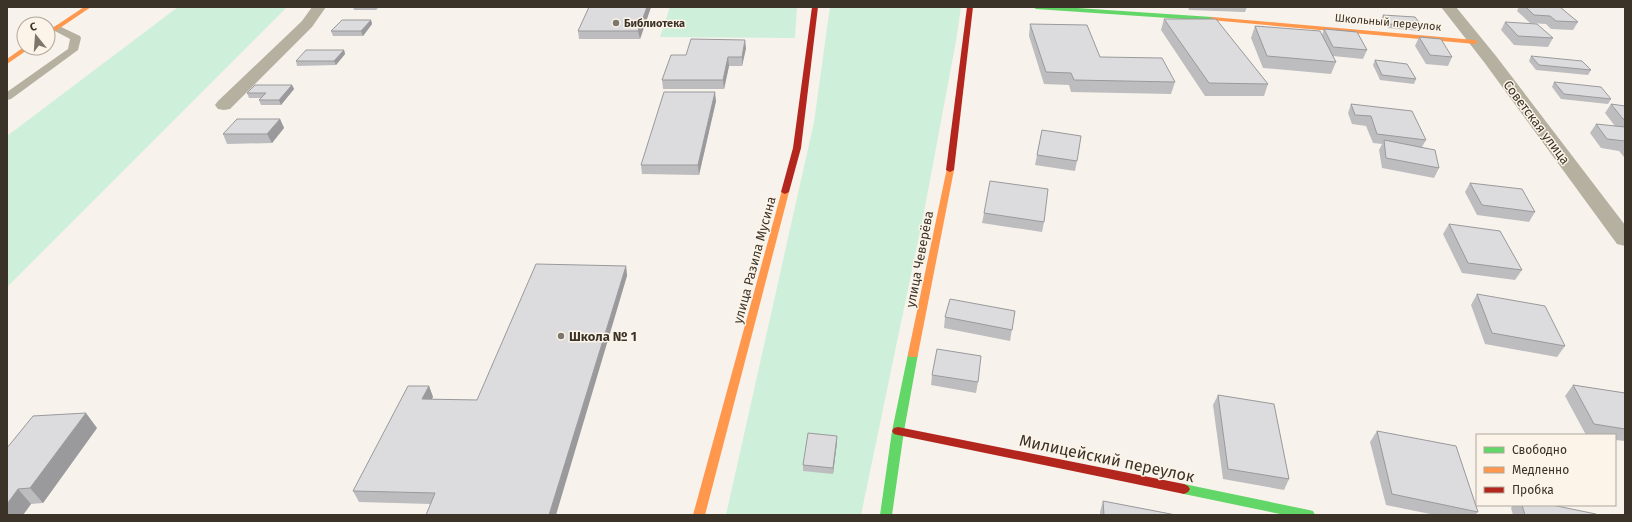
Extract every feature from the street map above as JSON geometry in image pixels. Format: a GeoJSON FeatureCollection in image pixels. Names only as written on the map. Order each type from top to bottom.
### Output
{"type":"FeatureCollection","features":[{"type":"Feature","properties":{"kind":"street"},"geometry":{"type":"LineString","coordinates":[[57,28],[88,7]]}},
{"type":"Feature","properties":{"kind":"street"},"geometry":{"type":"LineString","coordinates":[[224,105],[307,24],[319,7]]}},
{"type":"Feature","properties":{"kind":"street","name":"улица Разила Мусина"},"geometry":{"type":"LineString","coordinates":[[699,515],[797,148],[815,7]]}},
{"type":"Feature","properties":{"kind":"street","name":"улица Чеверёва"},"geometry":{"type":"LineString","coordinates":[[886,515],[898,430],[951,166],[957,103],[970,7]]}},
{"type":"Feature","properties":{"kind":"street","name":"Школьный переулок"},"geometry":{"type":"LineString","coordinates":[[1036,7],[1227,20],[1475,42]]}},
{"type":"Feature","properties":{"kind":"street","name":"Советская улица"},"geometry":{"type":"LineString","coordinates":[[1448,7],[1490,59],[1625,238]]}},
{"type":"Feature","properties":{"kind":"street"},"geometry":{"type":"LineString","coordinates":[[7,62],[16,56]]}},
{"type":"Feature","properties":{"kind":"street","name":"Милицейский переулок"},"geometry":{"type":"LineString","coordinates":[[898,430],[1309,515]]}},
{"type":"Feature","properties":{"kind":"lane"},"geometry":{"type":"LineString","coordinates":[[7,97],[73,50],[76,38],[57,28]]}},
{"type":"Feature","properties":{"kind":"green space"},"geometry":{"type":"Polygon","coordinates":[[[178,7],[287,7],[7,287],[7,136],[178,7]]]}},
{"type":"Feature","properties":{"kind":"green space"},"geometry":{"type":"Polygon","coordinates":[[[670,7],[797,7],[795,38],[660,37],[670,7]]]}},
{"type":"Feature","properties":{"kind":"green space"},"geometry":{"type":"Polygon","coordinates":[[[830,7],[961,7],[924,212],[861,515],[726,515],[814,122],[830,7]]]}},
{"type":"Feature","properties":{"kind":"building","name":"Библиотека"},"geometry":{"type":"Polygon","coordinates":[[[589,7],[647,7],[638,31],[578,31],[589,7]]]}},
{"type":"Feature","properties":{"kind":"building"},"geometry":{"type":"Polygon","coordinates":[[[1526,7],[1560,7],[1578,22],[1556,21],[1550,16],[1534,15],[1526,7]]]}},
{"type":"Feature","properties":{"kind":"building"},"geometry":{"type":"Polygon","coordinates":[[[1383,15],[1415,17],[1422,26],[1389,24],[1383,15]]]}},
{"type":"Feature","properties":{"kind":"building"},"geometry":{"type":"Polygon","coordinates":[[[1164,19],[1216,19],[1268,84],[1209,83],[1164,19]]]}},
{"type":"Feature","properties":{"kind":"building"},"geometry":{"type":"Polygon","coordinates":[[[342,20],[371,20],[361,31],[331,31],[342,20]]]}},
{"type":"Feature","properties":{"kind":"building"},"geometry":{"type":"Polygon","coordinates":[[[1505,22],[1537,24],[1553,38],[1518,36],[1505,22]]]}},
{"type":"Feature","properties":{"kind":"building"},"geometry":{"type":"Polygon","coordinates":[[[1030,24],[1087,25],[1100,57],[1162,58],[1175,82],[1074,80],[1071,73],[1046,72],[1030,24]]]}},
{"type":"Feature","properties":{"kind":"building"},"geometry":{"type":"Polygon","coordinates":[[[1255,26],[1320,31],[1336,62],[1267,56],[1255,26]]]}},
{"type":"Feature","properties":{"kind":"building"},"geometry":{"type":"Polygon","coordinates":[[[1324,29],[1357,32],[1367,50],[1333,47],[1324,29]]]}},
{"type":"Feature","properties":{"kind":"building"},"geometry":{"type":"Polygon","coordinates":[[[1419,37],[1441,39],[1452,57],[1430,55],[1419,37]]]}},
{"type":"Feature","properties":{"kind":"building"},"geometry":{"type":"Polygon","coordinates":[[[691,39],[745,40],[742,57],[728,57],[723,80],[662,80],[671,55],[686,55],[691,39]]]}},
{"type":"Feature","properties":{"kind":"building"},"geometry":{"type":"Polygon","coordinates":[[[306,50],[344,50],[334,61],[296,61],[306,50]]]}},
{"type":"Feature","properties":{"kind":"building"},"geometry":{"type":"Polygon","coordinates":[[[1531,56],[1582,61],[1591,70],[1539,65],[1531,56]]]}},
{"type":"Feature","properties":{"kind":"building"},"geometry":{"type":"Polygon","coordinates":[[[1375,60],[1407,64],[1416,79],[1382,75],[1375,60]]]}},
{"type":"Feature","properties":{"kind":"building"},"geometry":{"type":"Polygon","coordinates":[[[1554,82],[1601,87],[1611,99],[1564,94],[1554,82]]]}},
{"type":"Feature","properties":{"kind":"building"},"geometry":{"type":"Polygon","coordinates":[[[255,85],[292,85],[279,100],[259,100],[266,93],[247,93],[255,85]]]}},
{"type":"Feature","properties":{"kind":"building"},"geometry":{"type":"Polygon","coordinates":[[[664,92],[715,92],[698,165],[641,165],[664,92]]]}},
{"type":"Feature","properties":{"kind":"building"},"geometry":{"type":"Polygon","coordinates":[[[1351,104],[1412,111],[1426,140],[1377,134],[1371,116],[1355,115],[1351,104]]]}},
{"type":"Feature","properties":{"kind":"building"},"geometry":{"type":"Polygon","coordinates":[[[1611,104],[1625,106],[1625,119],[1623,119],[1611,104]]]}},
{"type":"Feature","properties":{"kind":"building"},"geometry":{"type":"Polygon","coordinates":[[[237,119],[280,119],[267,134],[223,134],[237,119]]]}},
{"type":"Feature","properties":{"kind":"building"},"geometry":{"type":"Polygon","coordinates":[[[1596,124],[1625,127],[1625,141],[1607,139],[1596,124]]]}},
{"type":"Feature","properties":{"kind":"building"},"geometry":{"type":"Polygon","coordinates":[[[1042,130],[1081,136],[1077,161],[1037,155],[1042,130]]]}},
{"type":"Feature","properties":{"kind":"building"},"geometry":{"type":"Polygon","coordinates":[[[1384,140],[1435,150],[1439,168],[1386,158],[1384,140]]]}},
{"type":"Feature","properties":{"kind":"building"},"geometry":{"type":"Polygon","coordinates":[[[990,181],[1048,189],[1044,222],[984,213],[990,181]]]}},
{"type":"Feature","properties":{"kind":"building"},"geometry":{"type":"Polygon","coordinates":[[[1470,183],[1522,189],[1535,212],[1482,205],[1470,183]]]}},
{"type":"Feature","properties":{"kind":"building"},"geometry":{"type":"Polygon","coordinates":[[[1449,224],[1500,231],[1522,270],[1468,263],[1449,224]]]}},
{"type":"Feature","properties":{"kind":"building","name":"Школа № 1"},"geometry":{"type":"Polygon","coordinates":[[[536,264],[626,266],[549,515],[426,515],[435,493],[353,491],[408,386],[429,386],[422,399],[477,400],[536,264]]]}},
{"type":"Feature","properties":{"kind":"building"},"geometry":{"type":"Polygon","coordinates":[[[1477,294],[1545,306],[1565,346],[1492,333],[1477,294]]]}},
{"type":"Feature","properties":{"kind":"building"},"geometry":{"type":"Polygon","coordinates":[[[950,299],[1015,311],[1012,330],[945,317],[950,299]]]}},
{"type":"Feature","properties":{"kind":"building"},"geometry":{"type":"Polygon","coordinates":[[[937,349],[981,356],[978,382],[932,375],[937,349]]]}},
{"type":"Feature","properties":{"kind":"building"},"geometry":{"type":"Polygon","coordinates":[[[1573,385],[1625,393],[1625,429],[1594,424],[1573,385]]]}},
{"type":"Feature","properties":{"kind":"building"},"geometry":{"type":"Polygon","coordinates":[[[1218,395],[1274,404],[1289,479],[1228,469],[1218,395]]]}},
{"type":"Feature","properties":{"kind":"building"},"geometry":{"type":"Polygon","coordinates":[[[86,413],[30,488],[18,489],[7,504],[7,448],[33,416],[86,413]]]}},
{"type":"Feature","properties":{"kind":"building"},"geometry":{"type":"Polygon","coordinates":[[[1377,431],[1456,446],[1478,512],[1392,494],[1377,431]]]}},
{"type":"Feature","properties":{"kind":"building"},"geometry":{"type":"Polygon","coordinates":[[[808,433],[837,436],[833,468],[803,465],[808,433]]]}},
{"type":"Feature","properties":{"kind":"building"},"geometry":{"type":"Polygon","coordinates":[[[1103,501],[1176,515],[1104,515],[1103,501]]]}},
{"type":"Feature","properties":{"kind":"building"},"geometry":{"type":"Polygon","coordinates":[[[1522,506],[1557,506],[1597,515],[1525,515],[1522,506]]]}},
{"type":"Feature","properties":{"kind":"traffic: fast"},"geometry":{"type":"LineString","coordinates":[[1036,7],[1212,19]]}},
{"type":"Feature","properties":{"kind":"traffic: fast"},"geometry":{"type":"LineString","coordinates":[[886,515],[898,431],[913,354]]}},
{"type":"Feature","properties":{"kind":"traffic: fast"},"geometry":{"type":"LineString","coordinates":[[1184,489],[1309,515]]}},
{"type":"Feature","properties":{"kind":"traffic: slow"},"geometry":{"type":"LineString","coordinates":[[56,29],[88,7]]}},
{"type":"Feature","properties":{"kind":"traffic: slow"},"geometry":{"type":"LineString","coordinates":[[1212,19],[1475,42]]}},
{"type":"Feature","properties":{"kind":"traffic: slow"},"geometry":{"type":"LineString","coordinates":[[7,62],[16,56]]}},
{"type":"Feature","properties":{"kind":"traffic: slow"},"geometry":{"type":"LineString","coordinates":[[913,354],[950,170]]}},
{"type":"Feature","properties":{"kind":"traffic: slow"},"geometry":{"type":"LineString","coordinates":[[699,515],[785,192]]}},
{"type":"Feature","properties":{"kind":"traffic: jam"},"geometry":{"type":"LineString","coordinates":[[785,192],[797,148],[815,7]]}},
{"type":"Feature","properties":{"kind":"traffic: jam"},"geometry":{"type":"LineString","coordinates":[[950,170],[970,7]]}},
{"type":"Feature","properties":{"kind":"traffic: jam"},"geometry":{"type":"LineString","coordinates":[[898,431],[1184,489]]}},
{"type":"Feature","properties":{"kind":"place","name":"Библиотека"},"geometry":{"type":"Point","coordinates":[616,23]}},
{"type":"Feature","properties":{"kind":"place","name":"Школа № 1"},"geometry":{"type":"Point","coordinates":[561,336]}}]}
